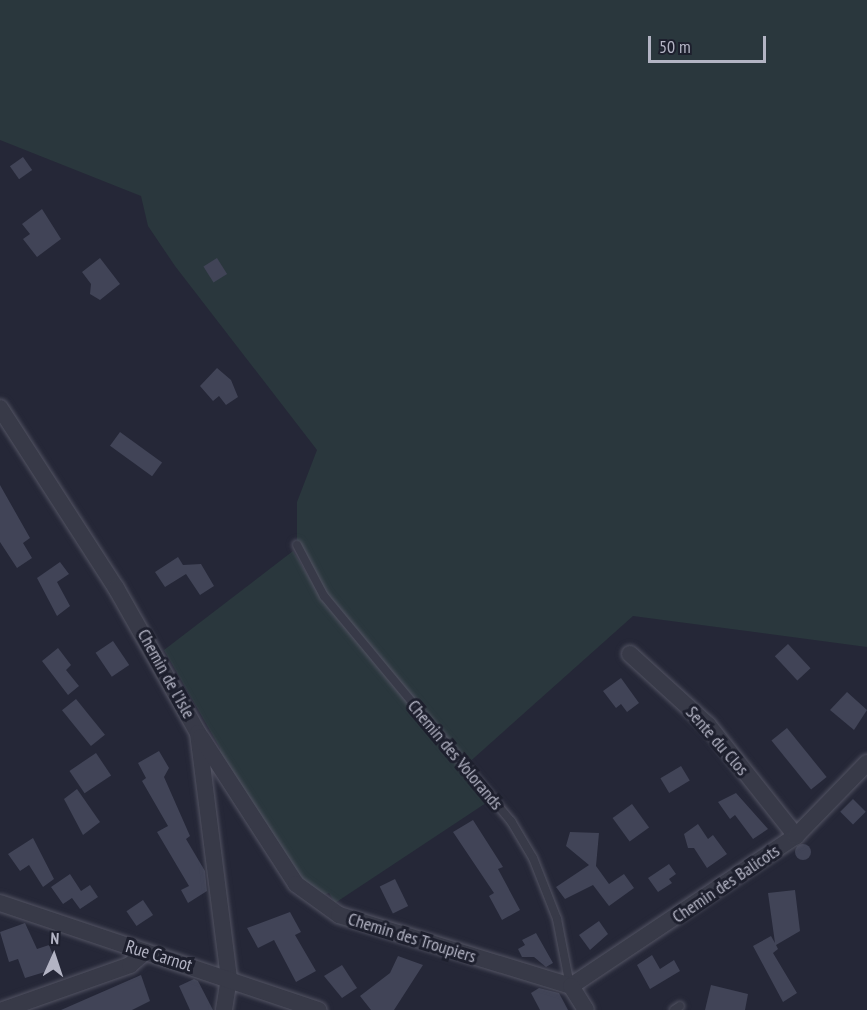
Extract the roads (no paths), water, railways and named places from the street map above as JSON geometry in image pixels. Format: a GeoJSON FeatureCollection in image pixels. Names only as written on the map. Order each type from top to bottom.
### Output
{"type":"FeatureCollection","features":[{"type":"Feature","properties":{"kind":"street","name":"Chemin de l’Isle"},"geometry":{"type":"LineString","coordinates":[[0,408],[116,588],[198,733],[229,978],[225,1010]]}},
{"type":"Feature","properties":{"kind":"street","name":"Sente du Clos"},"geometry":{"type":"LineString","coordinates":[[630,654],[708,725],[796,836]]}},
{"type":"Feature","properties":{"kind":"street","name":"Chemin des Troupiers"},"geometry":{"type":"LineString","coordinates":[[198,733],[296,884],[339,915],[571,986]]}},
{"type":"Feature","properties":{"kind":"street","name":"Chemin des Balicots"},"geometry":{"type":"LineString","coordinates":[[571,986],[796,836],[867,763]]}},
{"type":"Feature","properties":{"kind":"street","name":"Rue Carnot"},"geometry":{"type":"LineString","coordinates":[[0,903],[229,978],[318,1010]]}},
{"type":"Feature","properties":{"kind":"street"},"geometry":{"type":"LineString","coordinates":[[3,1010],[130,965],[145,952]]}},
{"type":"Feature","properties":{"kind":"street"},"geometry":{"type":"LineString","coordinates":[[571,986],[586,1010]]}},
{"type":"Feature","properties":{"kind":"lane","name":"Chemin des Volorands"},"geometry":{"type":"LineString","coordinates":[[297,544],[324,597],[511,821],[533,858],[556,919],[571,986]]}}]}
